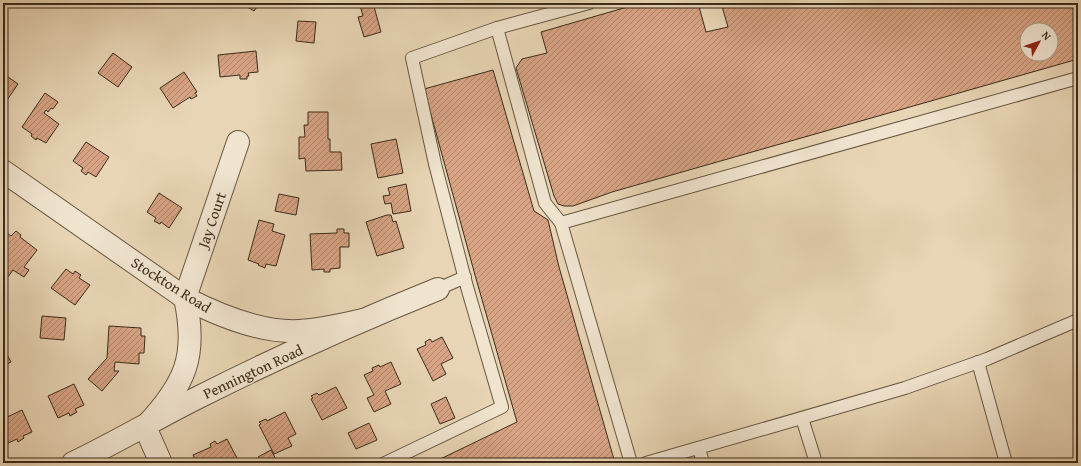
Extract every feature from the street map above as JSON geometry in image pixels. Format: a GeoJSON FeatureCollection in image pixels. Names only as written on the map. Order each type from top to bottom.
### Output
{"type":"FeatureCollection","features":[{"type":"Feature","properties":{"kind":"street","name":"Jay Court"},"geometry":{"type":"LineString","coordinates":[[185,298],[238,142]]}},
{"type":"Feature","properties":{"kind":"street","name":"Stockton Road"},"geometry":{"type":"LineString","coordinates":[[3,171],[185,298],[214,312],[246,323],[278,330],[298,332],[331,328],[363,320]]}},
{"type":"Feature","properties":{"kind":"street","name":"Pennington Road"},"geometry":{"type":"LineString","coordinates":[[73,463],[145,427],[197,398],[363,320],[438,288]]}},
{"type":"Feature","properties":{"kind":"street"},"geometry":{"type":"LineString","coordinates":[[161,463],[145,427],[172,395],[182,376],[188,358],[191,335],[185,298]]}},
{"type":"Feature","properties":{"kind":"lane"},"geometry":{"type":"LineString","coordinates":[[385,463],[502,407],[435,164],[412,58],[497,28],[589,3]]}},
{"type":"Feature","properties":{"kind":"lane"},"geometry":{"type":"LineString","coordinates":[[497,28],[545,203],[561,223],[631,463]]}},
{"type":"Feature","properties":{"kind":"lane"},"geometry":{"type":"LineString","coordinates":[[561,223],[1078,78]]}},
{"type":"Feature","properties":{"kind":"lane"},"geometry":{"type":"LineString","coordinates":[[438,288],[465,277]]}},
{"type":"Feature","properties":{"kind":"lane"},"geometry":{"type":"LineString","coordinates":[[646,463],[905,388],[978,362],[1078,320]]}},
{"type":"Feature","properties":{"kind":"lane"},"geometry":{"type":"LineString","coordinates":[[978,362],[1006,463]]}},
{"type":"Feature","properties":{"kind":"lane"},"geometry":{"type":"LineString","coordinates":[[802,418],[816,463]]}},
{"type":"Feature","properties":{"kind":"lane"},"geometry":{"type":"LineString","coordinates":[[699,448],[703,463]]}},
{"type":"Feature","properties":{"kind":"building"},"geometry":{"type":"Polygon","coordinates":[[[241,3],[260,3],[254,11],[241,3]]]}},
{"type":"Feature","properties":{"kind":"building"},"geometry":{"type":"Polygon","coordinates":[[[373,3],[381,32],[364,37],[358,17],[363,16],[360,5],[373,3]]]}},
{"type":"Feature","properties":{"kind":"building"},"geometry":{"type":"Polygon","coordinates":[[[641,3],[698,3],[706,32],[728,27],[721,3],[1078,3],[1078,59],[612,192],[573,206],[558,204],[554,196],[516,68],[522,59],[547,53],[541,32],[641,3]]]}},
{"type":"Feature","properties":{"kind":"building"},"geometry":{"type":"Polygon","coordinates":[[[298,21],[316,22],[314,43],[296,41],[298,21]]]}},
{"type":"Feature","properties":{"kind":"building"},"geometry":{"type":"Polygon","coordinates":[[[256,51],[258,72],[248,73],[249,76],[247,76],[247,79],[240,79],[240,75],[220,77],[218,55],[256,51]]]}},
{"type":"Feature","properties":{"kind":"building"},"geometry":{"type":"Polygon","coordinates":[[[113,53],[132,67],[118,87],[98,73],[113,53]]]}},
{"type":"Feature","properties":{"kind":"building"},"geometry":{"type":"Polygon","coordinates":[[[493,70],[534,211],[548,220],[559,267],[615,463],[432,463],[517,422],[424,89],[493,70]]]}},
{"type":"Feature","properties":{"kind":"building"},"geometry":{"type":"Polygon","coordinates":[[[184,72],[197,92],[195,93],[197,96],[191,99],[190,97],[173,108],[160,88],[184,72]]]}},
{"type":"Feature","properties":{"kind":"building"},"geometry":{"type":"Polygon","coordinates":[[[8,77],[18,84],[3,106],[3,84],[8,77]]]}},
{"type":"Feature","properties":{"kind":"building"},"geometry":{"type":"Polygon","coordinates":[[[45,93],[58,102],[53,109],[51,108],[48,112],[46,110],[44,113],[59,124],[46,143],[37,138],[36,140],[31,136],[32,134],[22,127],[45,93]]]}},
{"type":"Feature","properties":{"kind":"building"},"geometry":{"type":"Polygon","coordinates":[[[308,112],[328,112],[328,139],[330,139],[330,152],[341,152],[342,170],[306,171],[305,158],[299,159],[299,137],[305,137],[304,125],[308,125],[308,112]]]}},
{"type":"Feature","properties":{"kind":"building"},"geometry":{"type":"Polygon","coordinates":[[[396,139],[403,173],[378,178],[371,144],[396,139]]]}},
{"type":"Feature","properties":{"kind":"building"},"geometry":{"type":"Polygon","coordinates":[[[86,142],[109,157],[96,177],[88,172],[86,175],[81,171],[83,168],[73,161],[86,142]]]}},
{"type":"Feature","properties":{"kind":"building"},"geometry":{"type":"Polygon","coordinates":[[[406,184],[411,211],[393,214],[391,203],[385,204],[383,196],[390,195],[388,188],[406,184]]]}},
{"type":"Feature","properties":{"kind":"building"},"geometry":{"type":"Polygon","coordinates":[[[159,193],[182,208],[169,228],[161,222],[160,224],[154,221],[156,218],[147,212],[159,193]]]}},
{"type":"Feature","properties":{"kind":"building"},"geometry":{"type":"Polygon","coordinates":[[[279,194],[299,198],[296,215],[275,211],[279,194]]]}},
{"type":"Feature","properties":{"kind":"building"},"geometry":{"type":"Polygon","coordinates":[[[391,215],[393,222],[396,221],[404,248],[377,256],[366,222],[391,215]]]}},
{"type":"Feature","properties":{"kind":"building"},"geometry":{"type":"Polygon","coordinates":[[[259,220],[274,224],[272,231],[285,235],[276,266],[266,264],[265,268],[248,260],[259,220]]]}},
{"type":"Feature","properties":{"kind":"building"},"geometry":{"type":"Polygon","coordinates":[[[337,229],[344,229],[344,233],[349,233],[349,247],[340,247],[340,268],[330,269],[330,272],[324,272],[324,269],[312,270],[310,234],[337,233],[337,229]]]}},
{"type":"Feature","properties":{"kind":"building"},"geometry":{"type":"Polygon","coordinates":[[[3,230],[11,236],[16,231],[21,235],[20,237],[37,250],[24,267],[29,270],[24,277],[13,270],[5,281],[3,279],[3,230]]]}},
{"type":"Feature","properties":{"kind":"building"},"geometry":{"type":"Polygon","coordinates":[[[66,269],[73,274],[75,271],[81,275],[79,278],[90,285],[75,305],[51,288],[66,269]]]}},
{"type":"Feature","properties":{"kind":"building"},"geometry":{"type":"Polygon","coordinates":[[[42,316],[66,318],[64,340],[40,338],[42,316]]]}},
{"type":"Feature","properties":{"kind":"building"},"geometry":{"type":"Polygon","coordinates":[[[109,326],[141,328],[141,336],[145,336],[144,353],[139,353],[139,364],[115,362],[114,371],[119,371],[102,391],[88,379],[107,358],[109,326]]]}},
{"type":"Feature","properties":{"kind":"building"},"geometry":{"type":"Polygon","coordinates":[[[442,337],[453,358],[441,364],[446,374],[433,381],[417,349],[426,345],[425,342],[430,339],[432,342],[442,337]]]}},
{"type":"Feature","properties":{"kind":"building"},"geometry":{"type":"Polygon","coordinates":[[[3,347],[11,362],[3,366],[3,347]]]}},
{"type":"Feature","properties":{"kind":"building"},"geometry":{"type":"Polygon","coordinates":[[[391,362],[401,384],[385,391],[391,404],[374,412],[367,398],[374,395],[364,375],[373,371],[372,368],[379,365],[380,367],[391,362]]]}},
{"type":"Feature","properties":{"kind":"building"},"geometry":{"type":"Polygon","coordinates":[[[74,384],[84,405],[75,409],[77,412],[70,416],[69,413],[58,418],[48,396],[74,384]]]}},
{"type":"Feature","properties":{"kind":"building"},"geometry":{"type":"Polygon","coordinates":[[[336,387],[347,408],[322,420],[311,399],[313,398],[311,396],[317,393],[319,395],[336,387]]]}},
{"type":"Feature","properties":{"kind":"building"},"geometry":{"type":"Polygon","coordinates":[[[446,397],[455,418],[440,424],[431,404],[446,397]]]}},
{"type":"Feature","properties":{"kind":"building"},"geometry":{"type":"Polygon","coordinates":[[[22,410],[32,432],[23,436],[24,438],[18,442],[17,439],[6,444],[3,438],[3,419],[22,410]]]}},
{"type":"Feature","properties":{"kind":"building"},"geometry":{"type":"Polygon","coordinates":[[[285,412],[296,434],[288,438],[292,446],[274,454],[259,425],[261,424],[259,422],[266,419],[267,421],[285,412]]]}},
{"type":"Feature","properties":{"kind":"building"},"geometry":{"type":"Polygon","coordinates":[[[369,423],[377,440],[356,449],[348,433],[369,423]]]}},
{"type":"Feature","properties":{"kind":"building"},"geometry":{"type":"Polygon","coordinates":[[[227,439],[238,460],[233,463],[197,463],[193,455],[211,447],[210,444],[215,441],[217,444],[227,439]]]}},
{"type":"Feature","properties":{"kind":"building"},"geometry":{"type":"Polygon","coordinates":[[[271,450],[278,463],[261,463],[258,457],[271,450]]]}}]}
